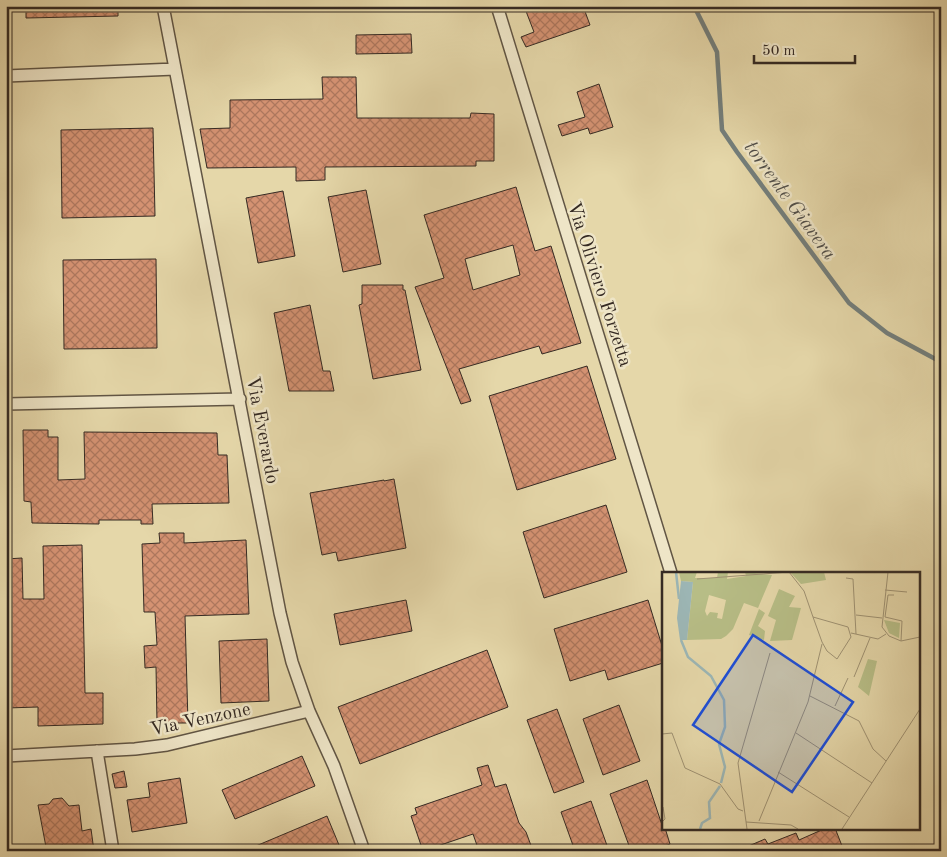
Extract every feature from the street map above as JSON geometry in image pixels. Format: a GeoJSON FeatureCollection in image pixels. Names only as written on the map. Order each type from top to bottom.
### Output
{"type":"FeatureCollection","features":[{"type":"Feature","properties":{"kind":"street","name":"Via Everardo"},"geometry":{"type":"LineString","coordinates":[[163,6],[280,613],[292,662],[309,711],[334,766],[364,851]]}},
{"type":"Feature","properties":{"kind":"street","name":"Via Oliviero Forzetta"},"geometry":{"type":"LineString","coordinates":[[497,6],[671,572]]}},
{"type":"Feature","properties":{"kind":"street"},"geometry":{"type":"LineString","coordinates":[[6,76],[175,69]]}},
{"type":"Feature","properties":{"kind":"street"},"geometry":{"type":"LineString","coordinates":[[6,404],[240,399]]}},
{"type":"Feature","properties":{"kind":"street","name":"Via Venzone"},"geometry":{"type":"LineString","coordinates":[[6,756],[167,746],[309,711]]}},
{"type":"Feature","properties":{"kind":"street"},"geometry":{"type":"LineString","coordinates":[[96,751],[113,851]]}},
{"type":"Feature","properties":{"kind":"building"},"geometry":{"type":"Polygon","coordinates":[[[26,6],[118,6],[118,16],[26,18],[26,6]]]}},
{"type":"Feature","properties":{"kind":"building"},"geometry":{"type":"Polygon","coordinates":[[[524,6],[583,6],[590,25],[526,47],[521,37],[534,32],[524,6]]]}},
{"type":"Feature","properties":{"kind":"building"},"geometry":{"type":"Polygon","coordinates":[[[411,34],[412,53],[356,54],[356,35],[411,34]]]}},
{"type":"Feature","properties":{"kind":"building"},"geometry":{"type":"Polygon","coordinates":[[[322,77],[356,77],[357,118],[470,118],[471,113],[494,114],[494,161],[476,161],[476,166],[325,167],[325,180],[296,181],[296,167],[207,168],[200,129],[230,128],[230,100],[323,99],[322,77]]]}},
{"type":"Feature","properties":{"kind":"building"},"geometry":{"type":"Polygon","coordinates":[[[599,84],[613,127],[590,134],[588,128],[562,136],[558,125],[585,117],[577,92],[599,84]]]}},
{"type":"Feature","properties":{"kind":"building"},"geometry":{"type":"Polygon","coordinates":[[[153,128],[155,216],[62,218],[61,130],[153,128]]]}},
{"type":"Feature","properties":{"kind":"building"},"geometry":{"type":"Polygon","coordinates":[[[516,187],[535,251],[551,246],[581,343],[542,354],[539,346],[459,369],[471,401],[461,404],[415,287],[444,278],[424,215],[516,187]],[[513,245],[465,259],[473,290],[520,275],[513,245]]]}},
{"type":"Feature","properties":{"kind":"building"},"geometry":{"type":"Polygon","coordinates":[[[366,190],[381,264],[343,272],[328,197],[366,190]]]}},
{"type":"Feature","properties":{"kind":"building"},"geometry":{"type":"Polygon","coordinates":[[[283,191],[295,256],[258,263],[246,198],[283,191]]]}},
{"type":"Feature","properties":{"kind":"building"},"geometry":{"type":"Polygon","coordinates":[[[156,259],[157,348],[64,349],[63,260],[156,259]]]}},
{"type":"Feature","properties":{"kind":"building"},"geometry":{"type":"Polygon","coordinates":[[[362,285],[403,285],[421,370],[373,379],[359,305],[362,304],[362,285]]]}},
{"type":"Feature","properties":{"kind":"building"},"geometry":{"type":"Polygon","coordinates":[[[310,305],[323,371],[330,371],[334,391],[289,391],[274,313],[310,305]]]}},
{"type":"Feature","properties":{"kind":"building"},"geometry":{"type":"Polygon","coordinates":[[[587,366],[616,459],[517,490],[489,396],[587,366]]]}},
{"type":"Feature","properties":{"kind":"building"},"geometry":{"type":"Polygon","coordinates":[[[23,430],[48,430],[48,437],[58,437],[58,480],[85,479],[84,432],[217,433],[218,455],[227,455],[229,503],[152,504],[153,524],[141,524],[141,520],[99,520],[99,524],[32,523],[31,502],[24,501],[23,430]]]}},
{"type":"Feature","properties":{"kind":"building"},"geometry":{"type":"Polygon","coordinates":[[[394,479],[406,548],[338,561],[336,552],[322,555],[310,493],[394,479]]]}},
{"type":"Feature","properties":{"kind":"building"},"geometry":{"type":"Polygon","coordinates":[[[606,505],[627,572],[544,598],[523,532],[606,505]]]}},
{"type":"Feature","properties":{"kind":"building"},"geometry":{"type":"Polygon","coordinates":[[[159,533],[184,533],[184,543],[246,540],[249,614],[185,616],[188,723],[157,723],[156,667],[145,668],[144,646],[157,645],[155,612],[144,612],[142,544],[160,543],[159,533]]]}},
{"type":"Feature","properties":{"kind":"building"},"geometry":{"type":"Polygon","coordinates":[[[82,545],[85,693],[103,693],[103,724],[38,726],[38,707],[6,708],[6,559],[22,558],[23,599],[44,599],[43,546],[82,545]]]}},
{"type":"Feature","properties":{"kind":"building"},"geometry":{"type":"Polygon","coordinates":[[[406,600],[412,631],[340,645],[334,614],[406,600]]]}},
{"type":"Feature","properties":{"kind":"building"},"geometry":{"type":"Polygon","coordinates":[[[648,600],[662,646],[662,663],[608,680],[605,670],[570,681],[554,629],[648,600]]]}},
{"type":"Feature","properties":{"kind":"building"},"geometry":{"type":"Polygon","coordinates":[[[267,639],[269,701],[221,703],[219,641],[267,639]]]}},
{"type":"Feature","properties":{"kind":"building"},"geometry":{"type":"Polygon","coordinates":[[[487,650],[508,707],[360,764],[338,707],[487,650]]]}},
{"type":"Feature","properties":{"kind":"building"},"geometry":{"type":"Polygon","coordinates":[[[619,705],[640,761],[603,775],[583,719],[619,705]]]}},
{"type":"Feature","properties":{"kind":"building"},"geometry":{"type":"Polygon","coordinates":[[[557,709],[584,782],[554,793],[527,720],[557,709]]]}},
{"type":"Feature","properties":{"kind":"building"},"geometry":{"type":"Polygon","coordinates":[[[302,756],[315,786],[235,819],[222,790],[302,756]]]}},
{"type":"Feature","properties":{"kind":"building"},"geometry":{"type":"Polygon","coordinates":[[[488,765],[495,787],[506,784],[519,823],[526,832],[533,851],[479,851],[473,834],[423,851],[411,816],[417,814],[415,808],[482,785],[477,768],[488,765]]]}},
{"type":"Feature","properties":{"kind":"building"},"geometry":{"type":"Polygon","coordinates":[[[124,771],[127,787],[115,788],[112,774],[124,771]]]}},
{"type":"Feature","properties":{"kind":"building"},"geometry":{"type":"Polygon","coordinates":[[[180,778],[187,823],[132,832],[127,800],[150,797],[148,783],[180,778]]]}},
{"type":"Feature","properties":{"kind":"building"},"geometry":{"type":"Polygon","coordinates":[[[647,780],[662,830],[666,830],[670,844],[651,851],[631,851],[610,794],[647,780]]]}},
{"type":"Feature","properties":{"kind":"building"},"geometry":{"type":"Polygon","coordinates":[[[62,798],[69,806],[79,805],[82,831],[91,829],[94,851],[63,851],[63,845],[46,847],[38,805],[49,804],[53,799],[62,798]]]}},
{"type":"Feature","properties":{"kind":"building"},"geometry":{"type":"Polygon","coordinates":[[[591,801],[609,851],[575,851],[561,812],[591,801]]]}},
{"type":"Feature","properties":{"kind":"building"},"geometry":{"type":"Polygon","coordinates":[[[327,816],[339,845],[324,851],[244,851],[327,816]]]}},
{"type":"Feature","properties":{"kind":"building"},"geometry":{"type":"Polygon","coordinates":[[[822,830],[836,830],[844,851],[737,851],[765,839],[768,844],[796,833],[799,840],[822,830]]]}},
{"type":"Feature","properties":{"kind":"waterway","name":"torrente Giavera"},"geometry":{"type":"LineString","coordinates":[[694,6],[717,52],[722,130],[737,152],[849,303],[887,333],[941,362]]}}]}
